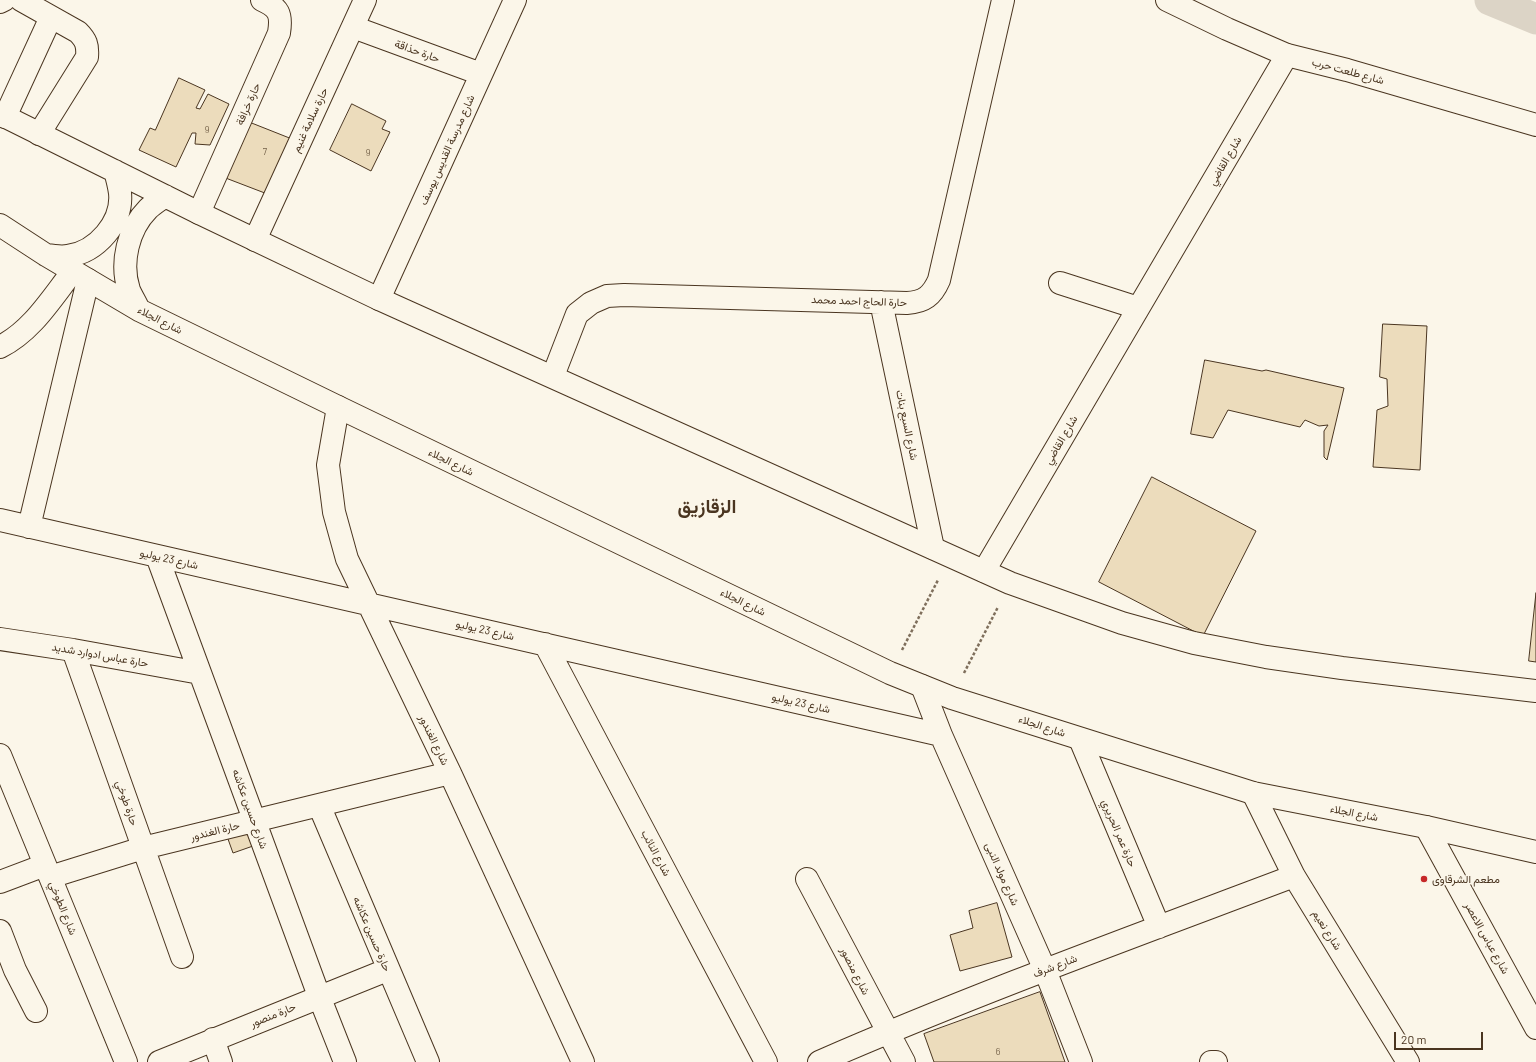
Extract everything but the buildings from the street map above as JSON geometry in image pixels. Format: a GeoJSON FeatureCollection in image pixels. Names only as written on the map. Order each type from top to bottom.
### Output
{"type":"FeatureCollection","features":[{"type":"Feature","properties":{"kind":"main road"},"geometry":{"type":"LineString","coordinates":[[0,2],[4,0]]}},
{"type":"Feature","properties":{"kind":"main road"},"geometry":{"type":"LineString","coordinates":[[21,0],[78,32],[85,38],[88,47],[86,57],[39,134]]}},
{"type":"Feature","properties":{"kind":"main road","name":"حارة خرافة"},"geometry":{"type":"LineString","coordinates":[[199,213],[279,32],[281,19],[275,7],[262,0]]}},
{"type":"Feature","properties":{"kind":"main road","name":"حارة سلامة غنيم"},"geometry":{"type":"LineString","coordinates":[[255,240],[365,0]]}},
{"type":"Feature","properties":{"kind":"main road","name":"شارع مدرسة القديس يوسف"},"geometry":{"type":"LineString","coordinates":[[380,299],[515,0]]}},
{"type":"Feature","properties":{"kind":"main road","name":"حارة الحاج احمد محمد"},"geometry":{"type":"LineString","coordinates":[[553,376],[577,314],[591,303],[607,296],[624,295],[918,303],[931,294],[939,280],[1003,0]]}},
{"type":"Feature","properties":{"kind":"main road","name":"شارع طلعت حرب"},"geometry":{"type":"LineString","coordinates":[[1167,0],[1227,29],[1287,55],[1347,70],[1536,125]]}},
{"type":"Feature","properties":{"kind":"main road"},"geometry":{"type":"LineString","coordinates":[[51,17],[2,115],[199,213],[380,299],[1010,583],[1122,623],[1194,643],[1266,657],[1342,668],[1536,691]]}},
{"type":"Feature","properties":{"kind":"main road","name":"حارة حذاقة"},"geometry":{"type":"LineString","coordinates":[[353,27],[481,74]]}},
{"type":"Feature","properties":{"kind":"main road","name":"شارع القاضي"},"geometry":{"type":"LineString","coordinates":[[984,571],[1287,55]]}},
{"type":"Feature","properties":{"kind":"main road"},"geometry":{"type":"LineString","coordinates":[[46,255],[68,256],[89,249],[106,235],[117,216],[120,193],[115,171]]}},
{"type":"Feature","properties":{"kind":"main road"},"geometry":{"type":"LineString","coordinates":[[139,310],[129,290],[126,268],[127,247],[135,227],[148,209],[165,196]]}},
{"type":"Feature","properties":{"kind":"main road","name":"شارع الجلاء"},"geometry":{"type":"LineString","coordinates":[[0,225],[46,255],[139,310],[338,408],[922,686],[952,698],[1253,793],[1426,827],[1536,852]]}},
{"type":"Feature","properties":{"kind":"main road"},"geometry":{"type":"LineString","coordinates":[[0,348],[15,340],[81,276]]}},
{"type":"Feature","properties":{"kind":"main road"},"geometry":{"type":"LineString","coordinates":[[29,527],[81,276]]}},
{"type":"Feature","properties":{"kind":"main road"},"geometry":{"type":"LineString","coordinates":[[1060,283],[1138,308]]}},
{"type":"Feature","properties":{"kind":"main road","name":"شارع السبع بنات"},"geometry":{"type":"LineString","coordinates":[[881,302],[942,552]]}},
{"type":"Feature","properties":{"kind":"main road","name":"شارع الغندور"},"geometry":{"type":"LineString","coordinates":[[338,408],[328,465],[334,512],[347,559],[450,773],[583,1062]]}},
{"type":"Feature","properties":{"kind":"main road","name":"شارع 23 يوليو"},"geometry":{"type":"LineString","coordinates":[[0,520],[941,735]]}},
{"type":"Feature","properties":{"kind":"main road","name":"شارع حسين عكاشه"},"geometry":{"type":"LineString","coordinates":[[157,556],[319,996],[345,1062]]}},
{"type":"Feature","properties":{"kind":"main road","name":"حارة عباس ادوارد شديد"},"geometry":{"type":"LineString","coordinates":[[0,639],[73,650],[200,673]]}},
{"type":"Feature","properties":{"kind":"main road","name":"شارع النائب"},"geometry":{"type":"LineString","coordinates":[[546,644],[766,1062]]}},
{"type":"Feature","properties":{"kind":"main road","name":"حارة طوخي"},"geometry":{"type":"LineString","coordinates":[[73,650],[182,957]]}},
{"type":"Feature","properties":{"kind":"main road","name":"شارع مولد النبى"},"geometry":{"type":"LineString","coordinates":[[922,686],[941,735],[1044,970],[1081,1062]]}},
{"type":"Feature","properties":{"kind":"main road","name":"حارة عمر الحريري"},"geometry":{"type":"LineString","coordinates":[[1080,739],[1159,927]]}},
{"type":"Feature","properties":{"kind":"main road","name":"شارع الطوخي"},"geometry":{"type":"LineString","coordinates":[[0,755],[126,1062]]}},
{"type":"Feature","properties":{"kind":"main road","name":"حارة الغندور"},"geometry":{"type":"LineString","coordinates":[[0,882],[450,773]]}},
{"type":"Feature","properties":{"kind":"main road","name":"شارع نعيم"},"geometry":{"type":"LineString","coordinates":[[1253,793],[1294,876],[1408,1062]]}},
{"type":"Feature","properties":{"kind":"main road","name":"حارة حسين عكاشه"},"geometry":{"type":"LineString","coordinates":[[319,805],[387,970],[428,1062]]}},
{"type":"Feature","properties":{"kind":"main road","name":"شارع عباس الاعصر"},"geometry":{"type":"LineString","coordinates":[[1426,827],[1536,1028]]}},
{"type":"Feature","properties":{"kind":"main road","name":"شارع شرف"},"geometry":{"type":"LineString","coordinates":[[819,1062],[887,1032],[1044,970],[1294,876]]}},
{"type":"Feature","properties":{"kind":"main road","name":"شارع منصور"},"geometry":{"type":"LineString","coordinates":[[807,879],[904,1062]]}},
{"type":"Feature","properties":{"kind":"main road"},"geometry":{"type":"LineString","coordinates":[[0,931],[15,970],[36,1011]]}},
{"type":"Feature","properties":{"kind":"main road","name":"حارة منصور"},"geometry":{"type":"LineString","coordinates":[[159,1062],[319,996],[387,970]]}},
{"type":"Feature","properties":{"kind":"main road"},"geometry":{"type":"LineString","coordinates":[[213,1039],[221,1062]]}},
{"type":"Feature","properties":{"kind":"main road"},"geometry":{"type":"LineString","coordinates":[[1211,1062],[1216,1062]]}},
{"type":"Feature","properties":{"kind":"path"},"geometry":{"type":"LineString","coordinates":[[890,672],[942,552]]}},
{"type":"Feature","properties":{"kind":"path"},"geometry":{"type":"LineString","coordinates":[[952,698],[1010,583]]}},
{"type":"Feature","properties":{"kind":"waterway"},"geometry":{"type":"LineString","coordinates":[[1490,0],[1536,19]]}},
{"type":"Feature","properties":{"kind":"place","name":"مطعم الشرقاوى"},"geometry":{"type":"Point","coordinates":[1424,879]}},
{"type":"Feature","properties":{"kind":"district","name":"الزقازيق"},"geometry":{"type":"Point","coordinates":[707,507]}}]}
